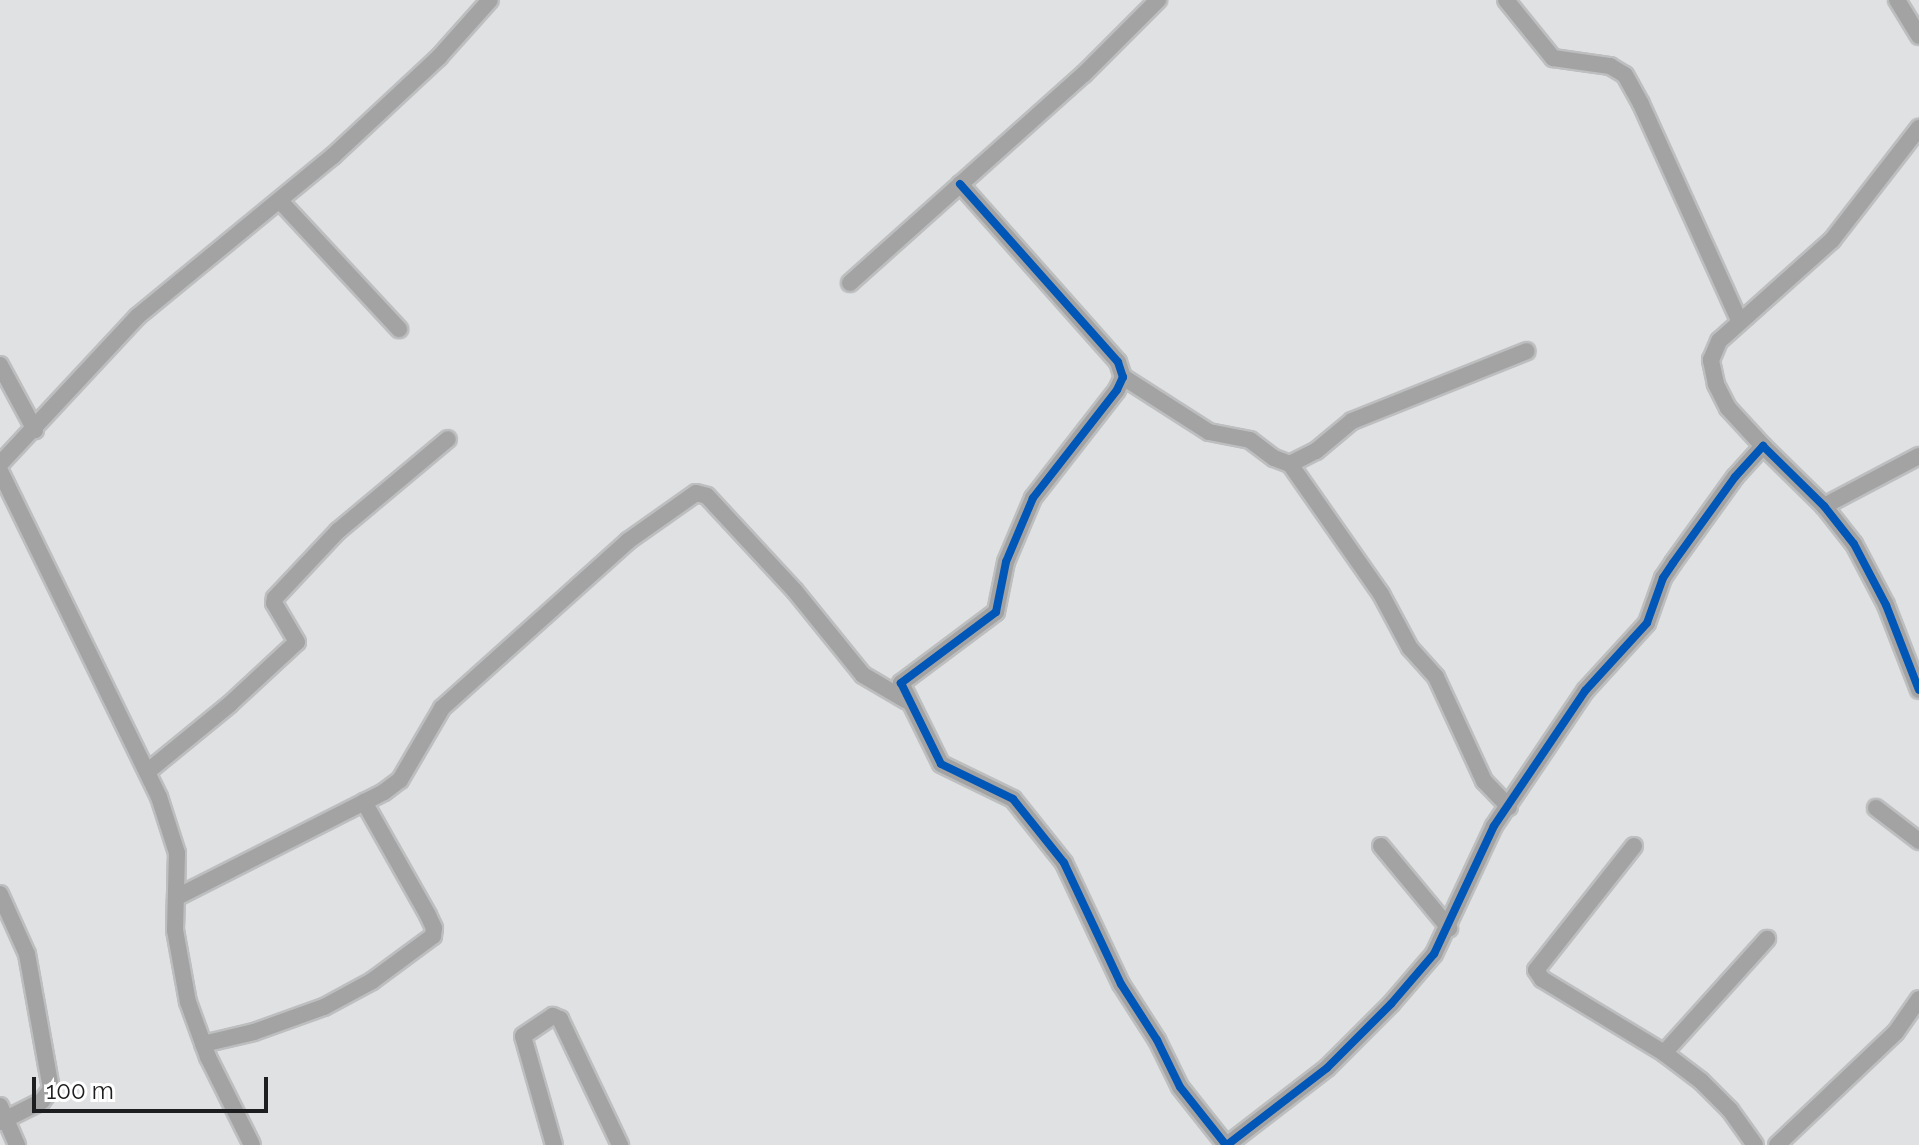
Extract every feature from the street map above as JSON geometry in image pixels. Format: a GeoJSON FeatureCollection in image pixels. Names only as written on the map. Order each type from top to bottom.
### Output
{"type":"FeatureCollection","features":[{"type":"Feature","properties":{"kind":"street"},"geometry":{"type":"LineString","coordinates":[[0,464],[35,430],[138,316],[280,201],[429,67],[490,0]]}},
{"type":"Feature","properties":{"kind":"street"},"geometry":{"type":"LineString","coordinates":[[850,283],[1084,74],[1158,0]]}},
{"type":"Feature","properties":{"kind":"street"},"geometry":{"type":"LineString","coordinates":[[1506,0],[1553,58],[1610,66],[1625,75],[1739,320]]}},
{"type":"Feature","properties":{"kind":"street"},"geometry":{"type":"LineString","coordinates":[[1897,0],[1919,36]]}},
{"type":"Feature","properties":{"kind":"street"},"geometry":{"type":"LineString","coordinates":[[1919,128],[1832,240],[1739,320],[1719,341],[1711,360],[1716,384],[1728,408],[1824,506],[1854,544],[1872,574],[1919,690]]}},
{"type":"Feature","properties":{"kind":"street"},"geometry":{"type":"LineString","coordinates":[[960,184],[1118,362],[1123,377],[1209,432],[1250,440],[1274,458],[1290,464],[1381,594],[1410,648],[1436,677],[1484,781],[1509,807]]}},
{"type":"Feature","properties":{"kind":"street"},"geometry":{"type":"LineString","coordinates":[[280,201],[399,329]]}},
{"type":"Feature","properties":{"kind":"street"},"geometry":{"type":"LineString","coordinates":[[1290,464],[1316,451],[1352,421],[1527,351]]}},
{"type":"Feature","properties":{"kind":"street"},"geometry":{"type":"LineString","coordinates":[[0,365],[35,430]]}},
{"type":"Feature","properties":{"kind":"street"},"geometry":{"type":"LineString","coordinates":[[1123,377],[1117,390],[1033,498],[1006,562],[996,612],[901,683],[907,701],[941,764],[1013,799],[1064,863],[1121,984],[1157,1040],[1180,1087],[1227,1145],[1327,1068],[1434,954],[1449,928],[1487,838],[1585,691],[1647,623],[1663,578],[1735,477],[1763,446]]}},
{"type":"Feature","properties":{"kind":"street"},"geometry":{"type":"LineString","coordinates":[[147,772],[230,704],[297,642],[274,603],[275,598],[338,531],[448,439]]}},
{"type":"Feature","properties":{"kind":"street"},"geometry":{"type":"LineString","coordinates":[[1824,506],[1919,456]]}},
{"type":"Feature","properties":{"kind":"street"},"geometry":{"type":"LineString","coordinates":[[0,471],[147,772],[174,839],[179,872],[175,930],[188,1002],[203,1044],[252,1145]]}},
{"type":"Feature","properties":{"kind":"street"},"geometry":{"type":"LineString","coordinates":[[177,897],[364,802],[400,780],[433,721],[463,689],[628,541],[696,493],[707,496],[795,591],[863,675],[907,701]]}},
{"type":"Feature","properties":{"kind":"street"},"geometry":{"type":"LineString","coordinates":[[203,1044],[254,1032],[324,1007],[372,981],[433,936],[434,928],[428,915],[364,802]]}},
{"type":"Feature","properties":{"kind":"street"},"geometry":{"type":"LineString","coordinates":[[1876,808],[1919,841]]}},
{"type":"Feature","properties":{"kind":"street"},"geometry":{"type":"LineString","coordinates":[[1381,846],[1449,928]]}},
{"type":"Feature","properties":{"kind":"street"},"geometry":{"type":"LineString","coordinates":[[1634,846],[1536,970],[1551,986],[1664,1053],[1701,1081],[1730,1110],[1755,1145]]}},
{"type":"Feature","properties":{"kind":"street"},"geometry":{"type":"LineString","coordinates":[[0,894],[27,954],[51,1089],[42,1101],[2,1116],[17,1145]]}},
{"type":"Feature","properties":{"kind":"street"},"geometry":{"type":"LineString","coordinates":[[1664,1053],[1767,939]]}},
{"type":"Feature","properties":{"kind":"street"},"geometry":{"type":"LineString","coordinates":[[1777,1145],[1896,1032],[1917,1004]]}},
{"type":"Feature","properties":{"kind":"street"},"geometry":{"type":"LineString","coordinates":[[554,1145],[523,1036],[553,1016],[560,1019],[620,1145]]}},
{"type":"Feature","properties":{"kind":"cycle path"},"geometry":{"type":"LineString","coordinates":[[960,184],[1118,362],[1123,377],[1117,390],[1033,498],[1006,562],[996,612],[901,683],[941,764],[1013,799],[1064,863],[1121,984],[1157,1040],[1180,1087],[1226,1145]]}},
{"type":"Feature","properties":{"kind":"cycle path"},"geometry":{"type":"LineString","coordinates":[[1227,1145],[1327,1068],[1391,1004],[1434,954],[1494,826],[1585,691],[1647,623],[1663,578],[1735,477],[1763,446],[1824,506],[1854,544],[1886,605],[1919,690]]}}]}
